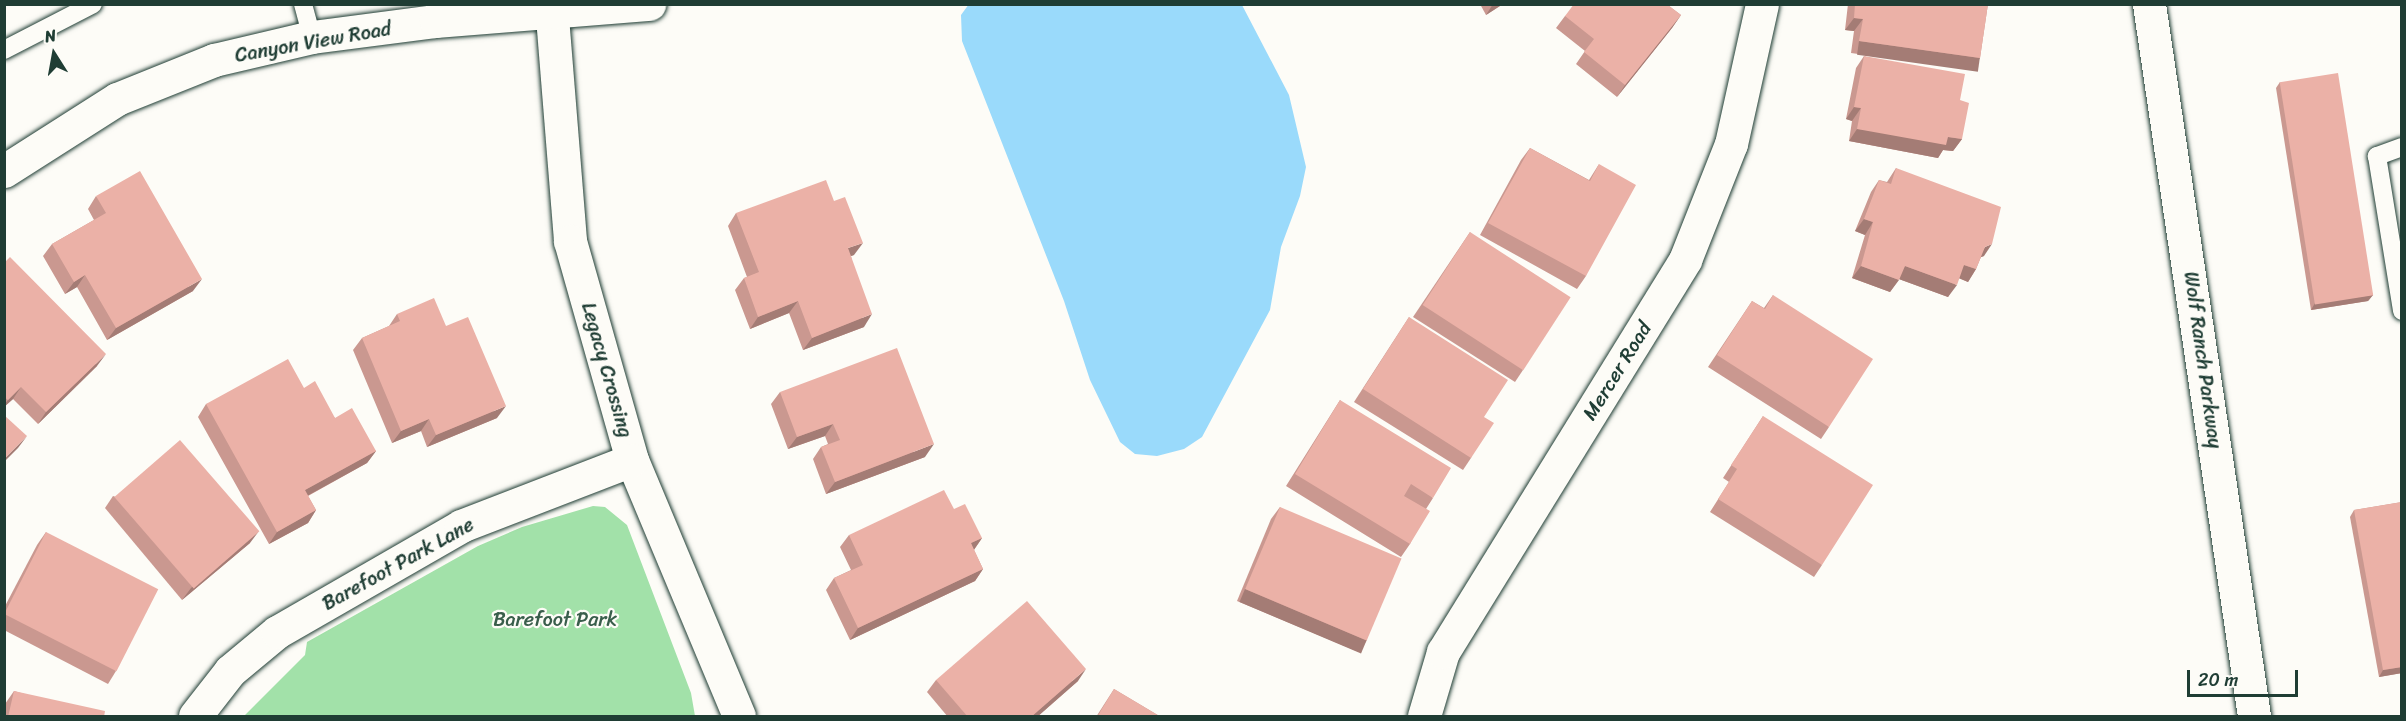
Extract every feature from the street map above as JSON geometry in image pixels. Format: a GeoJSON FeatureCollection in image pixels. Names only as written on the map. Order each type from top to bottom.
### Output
{"type":"FeatureCollection","features":[{"type":"Feature","properties":{"kind":"street","name":"Canyon View Road"},"geometry":{"type":"LineString","coordinates":[[4,171],[117,99],[214,60],[312,37],[436,21],[551,9],[649,4]]}},
{"type":"Feature","properties":{"kind":"street","name":"Mercer Road"},"geometry":{"type":"LineString","coordinates":[[1424,717],[1443,652],[1685,260],[1731,144],[1762,4]]}},
{"type":"Feature","properties":{"kind":"street","name":"Wolf Ranch Parkway"},"geometry":{"type":"LineString","coordinates":[[2149,4],[2254,717]]}},
{"type":"Feature","properties":{"kind":"street","name":"Legacy Crossing"},"geometry":{"type":"LineString","coordinates":[[551,9],[570,240],[632,460],[739,717]]}},
{"type":"Feature","properties":{"kind":"street","name":"Barefoot Park Lane"},"geometry":{"type":"LineString","coordinates":[[195,717],[230,671],[287,626],[461,526],[632,460]]}},
{"type":"Feature","properties":{"kind":"lane"},"geometry":{"type":"LineString","coordinates":[[4,50],[93,4]]}},
{"type":"Feature","properties":{"kind":"lane"},"geometry":{"type":"LineString","coordinates":[[303,4],[312,37]]}},
{"type":"Feature","properties":{"kind":"lane"},"geometry":{"type":"LineString","coordinates":[[2402,147],[2377,156],[2402,311]]}},
{"type":"Feature","properties":{"kind":"green space","name":"Barefoot Park"},"geometry":{"type":"Polygon","coordinates":[[[593,506],[605,507],[627,525],[691,693],[695,716],[244,716],[305,655],[307,642],[478,546],[522,527],[593,506]]]}},
{"type":"Feature","properties":{"kind":"water"},"geometry":{"type":"Polygon","coordinates":[[[969,4],[1242,5],[1289,95],[1306,167],[1300,196],[1281,247],[1270,310],[1202,437],[1184,449],[1157,456],[1135,454],[1120,442],[1090,380],[1064,301],[962,41],[961,15],[969,4]]]}},
{"type":"Feature","properties":{"kind":"building"},"geometry":{"type":"Polygon","coordinates":[[[1574,4],[1669,4],[1681,15],[1625,85],[1584,52],[1594,39],[1565,16],[1574,4]]]}},
{"type":"Feature","properties":{"kind":"building"},"geometry":{"type":"Polygon","coordinates":[[[1855,4],[1988,4],[1980,58],[1859,41],[1863,19],[1854,18],[1855,4]]]}},
{"type":"Feature","properties":{"kind":"building"},"geometry":{"type":"Polygon","coordinates":[[[1864,56],[1965,74],[1960,100],[1969,103],[1962,139],[1948,137],[1946,145],[1857,129],[1861,108],[1854,107],[1864,56]]]}},
{"type":"Feature","properties":{"kind":"building"},"geometry":{"type":"Polygon","coordinates":[[[2338,73],[2373,295],[2315,304],[2280,82],[2338,73]]]}},
{"type":"Feature","properties":{"kind":"building"},"geometry":{"type":"Polygon","coordinates":[[[1530,148],[1590,181],[1599,164],[1636,185],[1586,276],[1488,223],[1530,148]]]}},
{"type":"Feature","properties":{"kind":"building"},"geometry":{"type":"Polygon","coordinates":[[[1896,168],[2001,207],[1992,244],[1985,247],[1976,269],[1964,265],[1957,285],[1905,266],[1899,280],[1861,266],[1873,222],[1864,219],[1879,180],[1891,184],[1896,168]]]}},
{"type":"Feature","properties":{"kind":"building"},"geometry":{"type":"Polygon","coordinates":[[[140,171],[202,279],[116,328],[85,275],[74,282],[52,244],[106,213],[96,196],[140,171]]]}},
{"type":"Feature","properties":{"kind":"building"},"geometry":{"type":"Polygon","coordinates":[[[826,180],[834,201],[845,197],[863,243],[848,248],[872,314],[812,338],[798,301],[758,317],[744,278],[759,272],[736,213],[826,180]]]}},
{"type":"Feature","properties":{"kind":"building"},"geometry":{"type":"Polygon","coordinates":[[[1470,232],[1571,297],[1523,370],[1423,305],[1470,232]]]}},
{"type":"Feature","properties":{"kind":"building"},"geometry":{"type":"Polygon","coordinates":[[[10,257],[106,354],[46,412],[21,387],[8,400],[4,397],[4,263],[10,257]]]}},
{"type":"Feature","properties":{"kind":"building"},"geometry":{"type":"Polygon","coordinates":[[[1773,295],[1873,359],[1829,427],[1717,355],[1752,301],[1765,309],[1773,295]]]}},
{"type":"Feature","properties":{"kind":"building"},"geometry":{"type":"Polygon","coordinates":[[[434,298],[446,326],[468,317],[506,406],[436,435],[429,419],[401,431],[362,338],[400,321],[397,314],[434,298]]]}},
{"type":"Feature","properties":{"kind":"building"},"geometry":{"type":"Polygon","coordinates":[[[1409,317],[1508,380],[1484,417],[1494,423],[1471,458],[1363,389],[1409,317]]]}},
{"type":"Feature","properties":{"kind":"building"},"geometry":{"type":"Polygon","coordinates":[[[897,348],[934,444],[835,482],[821,447],[840,440],[833,424],[797,437],[780,392],[897,348]]]}},
{"type":"Feature","properties":{"kind":"building"},"geometry":{"type":"Polygon","coordinates":[[[288,359],[304,388],[315,381],[335,418],[352,408],[376,451],[305,490],[316,510],[277,532],[206,404],[288,359]]]}},
{"type":"Feature","properties":{"kind":"building"},"geometry":{"type":"Polygon","coordinates":[[[1340,400],[1451,468],[1433,498],[1411,484],[1404,496],[1430,511],[1410,544],[1295,474],[1340,400]]]}},
{"type":"Feature","properties":{"kind":"building"},"geometry":{"type":"Polygon","coordinates":[[[4,415],[27,436],[4,459],[4,415]]]}},
{"type":"Feature","properties":{"kind":"building"},"geometry":{"type":"Polygon","coordinates":[[[1763,416],[1873,485],[1822,565],[1718,499],[1737,469],[1731,465],[1763,416]]]}},
{"type":"Feature","properties":{"kind":"building"},"geometry":{"type":"Polygon","coordinates":[[[180,440],[259,531],[194,588],[114,497],[180,440]]]}},
{"type":"Feature","properties":{"kind":"building"},"geometry":{"type":"Polygon","coordinates":[[[944,490],[954,509],[965,504],[982,538],[971,543],[983,569],[858,628],[834,578],[863,565],[849,535],[944,490]]]}},
{"type":"Feature","properties":{"kind":"building"},"geometry":{"type":"Polygon","coordinates":[[[2402,502],[2402,667],[2383,670],[2354,510],[2402,502]]]}},
{"type":"Feature","properties":{"kind":"building"},"geometry":{"type":"Polygon","coordinates":[[[1280,507],[1402,559],[1367,641],[1245,589],[1280,507]]]}},
{"type":"Feature","properties":{"kind":"building"},"geometry":{"type":"Polygon","coordinates":[[[46,532],[158,589],[116,671],[4,614],[46,532]]]}},
{"type":"Feature","properties":{"kind":"building"},"geometry":{"type":"Polygon","coordinates":[[[1027,601],[1086,669],[1031,717],[968,717],[936,680],[1027,601]]]}},
{"type":"Feature","properties":{"kind":"building"},"geometry":{"type":"Polygon","coordinates":[[[1114,689],[1161,717],[1097,717],[1114,689]]]}},
{"type":"Feature","properties":{"kind":"building"},"geometry":{"type":"Polygon","coordinates":[[[14,691],[105,711],[104,717],[8,717],[14,691]]]}}]}
